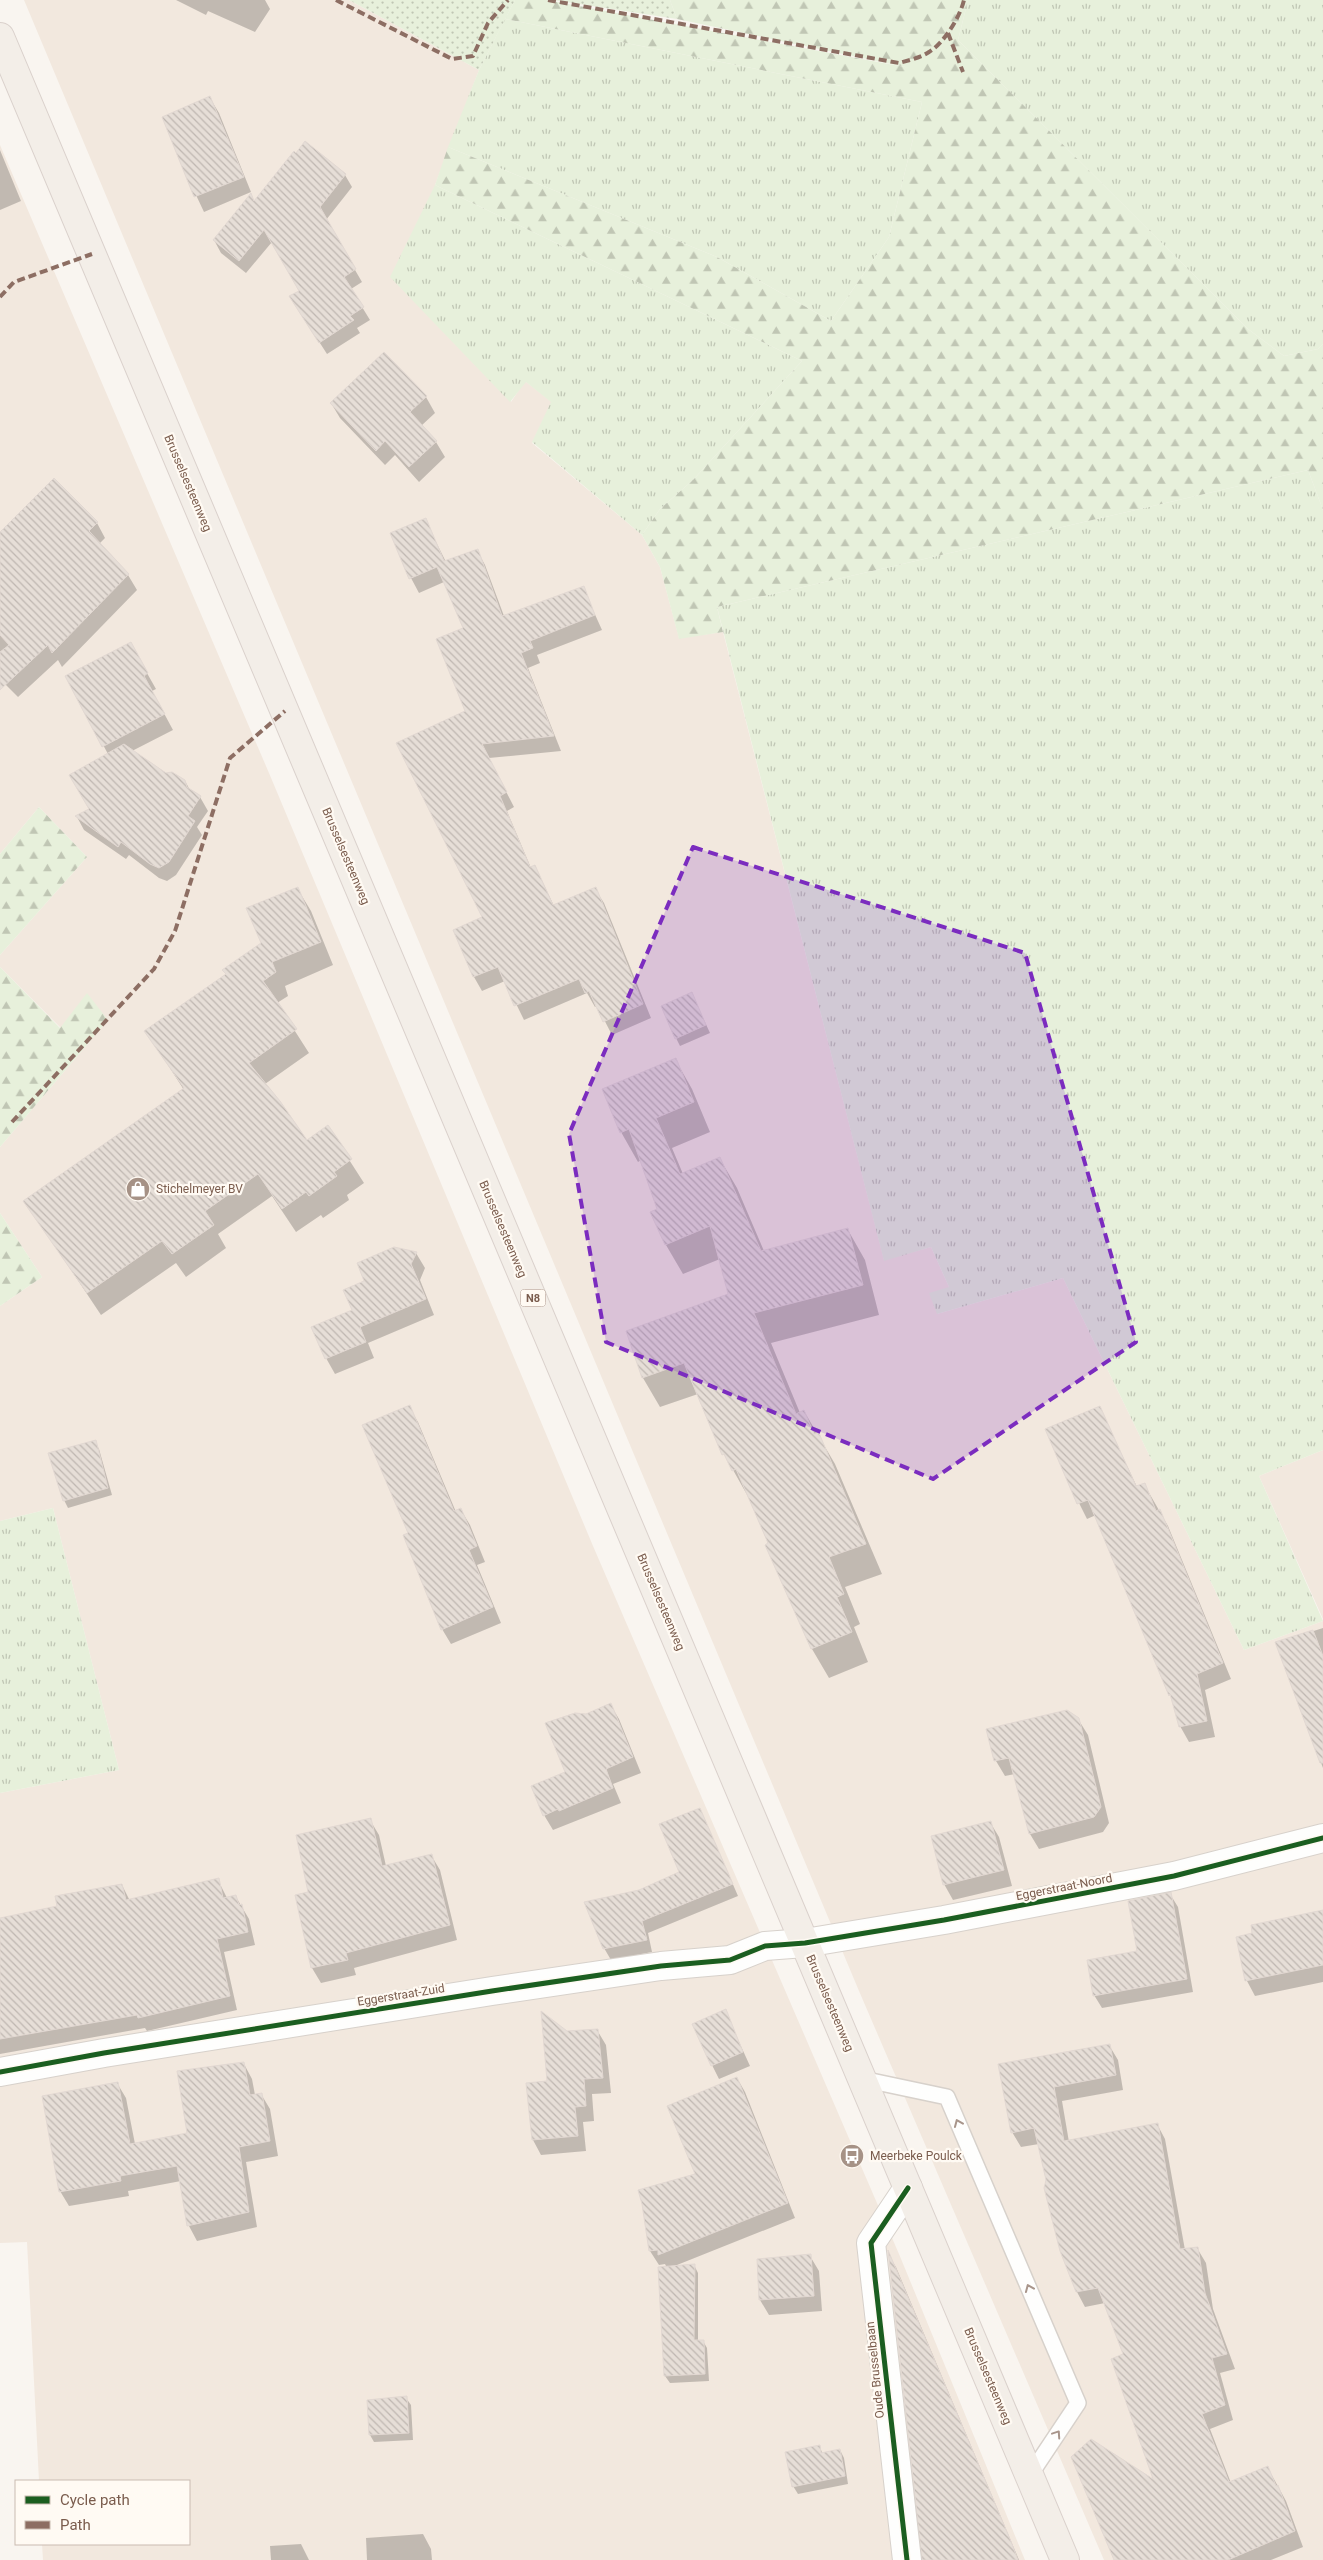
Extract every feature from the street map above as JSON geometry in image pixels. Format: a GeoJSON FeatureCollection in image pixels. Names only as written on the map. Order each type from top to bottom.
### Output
{"type":"FeatureCollection","features":[{"type":"Feature","properties":{"kind":"main road","name":"Brusselsesteenweg"},"geometry":{"type":"LineString","coordinates":[[0,37],[1065,2560]]}},
{"type":"Feature","properties":{"kind":"street","name":"Eggerstraat-Noord"},"geometry":{"type":"LineString","coordinates":[[805,1943],[1174,1876],[1323,1838]]}},
{"type":"Feature","properties":{"kind":"street","name":"Eggerstraat-Zuid"},"geometry":{"type":"LineString","coordinates":[[0,2072],[492,1991],[661,1966],[730,1960],[765,1946],[805,1943]]}},
{"type":"Feature","properties":{"kind":"street","name":"Oude Brusselbaan"},"geometry":{"type":"LineString","coordinates":[[907,2560],[871,2243],[908,2188]]}},
{"type":"Feature","properties":{"kind":"lane"},"geometry":{"type":"LineString","coordinates":[[862,2079],[947,2097],[1078,2403],[1030,2475]]}},
{"type":"Feature","properties":{"kind":"highlighted area"},"geometry":{"type":"Polygon","coordinates":[[[693,847],[1025,953],[1136,1342],[933,1479],[606,1342],[569,1134],[693,847]]]}},
{"type":"Feature","properties":{"kind":"shaded area"},"geometry":{"type":"Polygon","coordinates":[[[24,0],[349,0],[479,70],[435,185],[511,402],[525,381],[552,402],[532,443],[642,535],[660,567],[679,638],[723,632],[884,1260],[931,1247],[949,1287],[937,1314],[1063,1278],[1244,1650],[1323,1621],[1323,2560],[1104,2560],[859,1991],[24,0]]]}},
{"type":"Feature","properties":{"kind":"shaded area"},"geometry":{"type":"Polygon","coordinates":[[[0,145],[269,773],[593,1546],[899,2254],[1025,2560],[43,2560],[42,2545],[190,2545],[190,2480],[39,2480],[27,2242],[0,2243],[0,1793],[119,1770],[53,1508],[0,1521],[0,1306],[42,1277],[0,1213],[0,1147],[108,1020],[61,1028],[0,967],[0,955],[87,857],[39,807],[0,854],[0,145]]]}},
{"type":"Feature","properties":{"kind":"shaded area"},"geometry":{"type":"Polygon","coordinates":[[[1323,1450],[1323,1619],[1259,1476],[1323,1450]]]}},
{"type":"Feature","properties":{"kind":"green space"},"geometry":{"type":"Polygon","coordinates":[[[349,0],[515,0],[479,70],[349,0]]]}},
{"type":"Feature","properties":{"kind":"green space"},"geometry":{"type":"Polygon","coordinates":[[[515,0],[547,0],[910,68],[677,19],[670,0],[968,0],[958,40],[1248,329],[1284,356],[1318,349],[1323,344],[1323,510],[1308,470],[717,607],[723,632],[679,639],[660,567],[642,535],[660,509],[693,480],[802,361],[435,185],[448,147],[717,257],[831,321],[889,237],[922,102],[505,19],[515,0]]]}},
{"type":"Feature","properties":{"kind":"green space"},"geometry":{"type":"Polygon","coordinates":[[[553,0],[670,0],[677,19],[553,0]]]}},
{"type":"Feature","properties":{"kind":"green space"},"geometry":{"type":"Polygon","coordinates":[[[968,0],[1323,0],[1323,344],[1318,349],[1284,356],[1248,329],[958,40],[968,0]]]}},
{"type":"Feature","properties":{"kind":"green space"},"geometry":{"type":"Polygon","coordinates":[[[505,19],[922,102],[889,237],[831,321],[717,257],[448,147],[479,70],[505,19]]]}},
{"type":"Feature","properties":{"kind":"green space"},"geometry":{"type":"Polygon","coordinates":[[[435,185],[802,361],[693,480],[660,509],[642,535],[532,442],[551,402],[526,382],[510,402],[390,277],[435,185]]]}},
{"type":"Feature","properties":{"kind":"green space"},"geometry":{"type":"Polygon","coordinates":[[[1308,470],[1323,510],[1323,1450],[1259,1476],[1323,1621],[1244,1650],[1063,1278],[937,1314],[929,1293],[949,1287],[931,1247],[884,1261],[717,607],[1308,470]]]}},
{"type":"Feature","properties":{"kind":"green space"},"geometry":{"type":"Polygon","coordinates":[[[39,807],[87,857],[0,955],[0,854],[39,807]]]}},
{"type":"Feature","properties":{"kind":"green space"},"geometry":{"type":"Polygon","coordinates":[[[0,967],[60,1028],[87,993],[108,1020],[0,1147],[0,967]]]}},
{"type":"Feature","properties":{"kind":"green space"},"geometry":{"type":"Polygon","coordinates":[[[0,1213],[42,1277],[0,1306],[0,1213]]]}},
{"type":"Feature","properties":{"kind":"green space"},"geometry":{"type":"Polygon","coordinates":[[[53,1508],[119,1770],[0,1793],[0,1521],[53,1508]]]}},
{"type":"Feature","properties":{"kind":"building"},"geometry":{"type":"Polygon","coordinates":[[[210,96],[244,177],[194,197],[162,117],[210,96]]]}},
{"type":"Feature","properties":{"kind":"building"},"geometry":{"type":"Polygon","coordinates":[[[305,141],[346,174],[320,207],[356,269],[344,277],[364,307],[350,316],[354,320],[319,343],[289,296],[299,291],[264,230],[239,261],[213,240],[251,193],[254,201],[294,151],[296,153],[305,141]]]}},
{"type":"Feature","properties":{"kind":"building"},"geometry":{"type":"Polygon","coordinates":[[[384,352],[427,396],[410,412],[437,441],[409,467],[385,441],[376,451],[330,403],[384,352]]]}},
{"type":"Feature","properties":{"kind":"building"},"geometry":{"type":"Polygon","coordinates":[[[54,478],[98,522],[89,531],[129,574],[52,653],[48,645],[0,690],[0,652],[9,645],[0,635],[0,532],[54,478]]]}},
{"type":"Feature","properties":{"kind":"building"},"geometry":{"type":"Polygon","coordinates":[[[426,518],[444,561],[478,549],[502,616],[584,586],[595,615],[530,641],[533,648],[521,653],[554,736],[482,744],[507,792],[500,796],[530,867],[535,865],[553,905],[596,887],[643,1004],[603,1022],[589,991],[585,993],[579,979],[514,1006],[498,967],[473,977],[453,930],[482,917],[396,743],[465,711],[436,639],[463,628],[437,567],[409,579],[390,533],[426,518]]]}},
{"type":"Feature","properties":{"kind":"building"},"geometry":{"type":"Polygon","coordinates":[[[131,642],[148,673],[144,676],[165,714],[102,747],[65,676],[131,642]]]}},
{"type":"Feature","properties":{"kind":"building"},"geometry":{"type":"Polygon","coordinates":[[[124,744],[166,773],[172,772],[185,780],[187,787],[201,796],[188,816],[195,821],[169,862],[159,868],[150,864],[121,842],[118,847],[75,816],[89,809],[69,775],[124,744]]]}},
{"type":"Feature","properties":{"kind":"building"},"geometry":{"type":"Polygon","coordinates":[[[298,887],[321,942],[272,962],[276,972],[263,981],[297,1029],[249,1063],[280,1101],[307,1140],[328,1125],[352,1159],[334,1172],[337,1176],[309,1196],[306,1192],[282,1209],[258,1174],[205,1211],[214,1225],[172,1254],[162,1241],[87,1293],[23,1201],[184,1088],[144,1031],[226,974],[222,970],[261,943],[246,908],[298,887]]]}},
{"type":"Feature","properties":{"kind":"building"},"geometry":{"type":"Polygon","coordinates":[[[692,992],[706,1025],[675,1039],[661,1006],[692,992]]]}},
{"type":"Feature","properties":{"kind":"building"},"geometry":{"type":"Polygon","coordinates":[[[676,1058],[694,1102],[656,1118],[680,1174],[720,1157],[761,1251],[848,1228],[863,1285],[754,1313],[796,1414],[804,1410],[814,1434],[819,1433],[866,1544],[829,1557],[844,1594],[837,1597],[852,1632],[811,1649],[765,1545],[768,1543],[736,1469],[732,1471],[724,1454],[722,1455],[684,1363],[642,1378],[626,1331],[728,1294],[710,1226],[665,1245],[650,1212],[657,1209],[629,1129],[620,1133],[602,1089],[676,1058]]]}},
{"type":"Feature","properties":{"kind":"building"},"geometry":{"type":"Polygon","coordinates":[[[394,1247],[417,1252],[411,1264],[426,1299],[360,1327],[366,1342],[325,1359],[311,1327],[352,1310],[343,1290],[364,1281],[357,1263],[394,1247]]]}},
{"type":"Feature","properties":{"kind":"building"},"geometry":{"type":"Polygon","coordinates":[[[410,1405],[454,1511],[461,1508],[477,1546],[469,1550],[493,1607],[441,1630],[403,1535],[408,1533],[362,1425],[410,1405]]]}},
{"type":"Feature","properties":{"kind":"building"},"geometry":{"type":"Polygon","coordinates":[[[1100,1406],[1136,1486],[1145,1483],[1156,1511],[1160,1509],[1223,1663],[1197,1674],[1207,1721],[1179,1727],[1170,1694],[1169,1696],[1088,1500],[1077,1504],[1045,1429],[1100,1406]]]}},
{"type":"Feature","properties":{"kind":"building"},"geometry":{"type":"Polygon","coordinates":[[[96,1440],[108,1488],[63,1501],[48,1453],[96,1440]]]}},
{"type":"Feature","properties":{"kind":"building"},"geometry":{"type":"Polygon","coordinates":[[[1313,1630],[1323,1656],[1323,1763],[1320,1763],[1275,1642],[1313,1630]]]}},
{"type":"Feature","properties":{"kind":"building"},"geometry":{"type":"Polygon","coordinates":[[[611,1703],[633,1757],[606,1769],[613,1788],[543,1816],[531,1786],[565,1772],[545,1723],[575,1713],[586,1714],[611,1703]]]}},
{"type":"Feature","properties":{"kind":"building"},"geometry":{"type":"Polygon","coordinates":[[[1067,1710],[1079,1718],[1101,1807],[1094,1817],[1029,1834],[1009,1758],[994,1761],[986,1729],[1067,1710]]]}},
{"type":"Feature","properties":{"kind":"building"},"geometry":{"type":"Polygon","coordinates":[[[700,1808],[733,1884],[642,1921],[647,1940],[603,1949],[584,1902],[639,1890],[679,1872],[659,1824],[700,1808]]]}},
{"type":"Feature","properties":{"kind":"building"},"geometry":{"type":"Polygon","coordinates":[[[371,1818],[382,1866],[432,1854],[450,1925],[346,1953],[348,1960],[311,1968],[295,1895],[308,1892],[296,1835],[371,1818]]]}},
{"type":"Feature","properties":{"kind":"building"},"geometry":{"type":"Polygon","coordinates":[[[991,1821],[1004,1870],[943,1885],[931,1836],[991,1821]]]}},
{"type":"Feature","properties":{"kind":"building"},"geometry":{"type":"Polygon","coordinates":[[[219,1878],[223,1898],[236,1895],[239,1905],[242,1904],[248,1932],[217,1939],[230,1996],[138,2018],[137,2015],[0,2039],[0,1918],[57,1906],[55,1896],[122,1884],[126,1900],[219,1878]]]}},
{"type":"Feature","properties":{"kind":"building"},"geometry":{"type":"Polygon","coordinates":[[[1171,1892],[1187,1979],[1093,1996],[1087,1960],[1137,1951],[1128,1901],[1171,1892]]]}},
{"type":"Feature","properties":{"kind":"building"},"geometry":{"type":"Polygon","coordinates":[[[1323,1910],[1323,1965],[1245,1981],[1236,1937],[1252,1933],[1251,1925],[1323,1910]]]}},
{"type":"Feature","properties":{"kind":"building"},"geometry":{"type":"Polygon","coordinates":[[[726,2009],[743,2052],[711,2066],[692,2024],[726,2009]]]}},
{"type":"Feature","properties":{"kind":"building"},"geometry":{"type":"Polygon","coordinates":[[[541,2011],[567,2031],[598,2029],[603,2078],[584,2079],[586,2106],[575,2107],[578,2136],[532,2140],[526,2083],[547,2081],[541,2011]]]}},
{"type":"Feature","properties":{"kind":"building"},"geometry":{"type":"Polygon","coordinates":[[[1110,2044],[1116,2075],[1054,2087],[1064,2141],[1158,2123],[1180,2249],[1198,2247],[1205,2293],[1227,2354],[1212,2358],[1225,2405],[1202,2414],[1229,2482],[1268,2466],[1276,2486],[1278,2485],[1295,2531],[1228,2560],[1114,2560],[1071,2457],[1091,2439],[1153,2479],[1111,2359],[1123,2354],[1098,2288],[1076,2292],[1060,2251],[1044,2188],[1046,2180],[1034,2128],[1011,2133],[998,2064],[1110,2044]]]}},
{"type":"Feature","properties":{"kind":"building"},"geometry":{"type":"Polygon","coordinates":[[[244,2062],[250,2095],[262,2093],[270,2141],[239,2147],[249,2212],[187,2226],[177,2166],[120,2176],[121,2181],[59,2192],[42,2096],[118,2082],[130,2144],[187,2133],[177,2071],[244,2062]]]}},
{"type":"Feature","properties":{"kind":"building"},"geometry":{"type":"Polygon","coordinates":[[[737,2077],[788,2203],[658,2255],[658,2250],[649,2251],[638,2190],[695,2174],[667,2106],[737,2077]]]}},
{"type":"Feature","properties":{"kind":"building"},"geometry":{"type":"Polygon","coordinates":[[[888,2250],[1010,2539],[1018,2560],[922,2560],[888,2250]]]}},
{"type":"Feature","properties":{"kind":"building"},"geometry":{"type":"Polygon","coordinates":[[[811,2254],[814,2296],[759,2300],[757,2259],[811,2254]]]}},
{"type":"Feature","properties":{"kind":"building"},"geometry":{"type":"Polygon","coordinates":[[[695,2264],[694,2340],[704,2340],[705,2374],[664,2376],[658,2267],[695,2264]]]}},
{"type":"Feature","properties":{"kind":"building"},"geometry":{"type":"Polygon","coordinates":[[[407,2396],[409,2433],[369,2435],[367,2400],[407,2396]]]}},
{"type":"Feature","properties":{"kind":"building"},"geometry":{"type":"Polygon","coordinates":[[[820,2445],[821,2453],[840,2449],[845,2476],[792,2487],[785,2452],[820,2445]]]}},
{"type":"Feature","properties":{"kind":"marked path"},"geometry":{"type":"LineString","coordinates":[[336,0],[452,59],[473,56],[488,23],[508,0]]}},
{"type":"Feature","properties":{"kind":"marked path"},"geometry":{"type":"LineString","coordinates":[[548,0],[899,63],[914,59],[935,48],[955,22],[964,0]]}},
{"type":"Feature","properties":{"kind":"marked path"},"geometry":{"type":"LineString","coordinates":[[948,33],[963,72]]}},
{"type":"Feature","properties":{"kind":"marked path"},"geometry":{"type":"LineString","coordinates":[[0,297],[14,282],[92,254]]}},
{"type":"Feature","properties":{"kind":"marked path"},"geometry":{"type":"LineString","coordinates":[[12,1122],[154,969],[175,931],[230,758],[285,711]]}},
{"type":"Feature","properties":{"kind":"cycle path"},"geometry":{"type":"LineString","coordinates":[[0,2072],[104,2053],[492,1991],[661,1966],[730,1960],[765,1946],[805,1943],[944,1920],[1174,1876],[1323,1838]]}},
{"type":"Feature","properties":{"kind":"cycle path"},"geometry":{"type":"LineString","coordinates":[[907,2560],[871,2243],[908,2188]]}},
{"type":"Feature","properties":{"kind":"place","name":"Stichelmeyer BV"},"geometry":{"type":"Point","coordinates":[138,1189]}},
{"type":"Feature","properties":{"kind":"place","name":"Meerbeke Poulck"},"geometry":{"type":"Point","coordinates":[852,2156]}}]}
